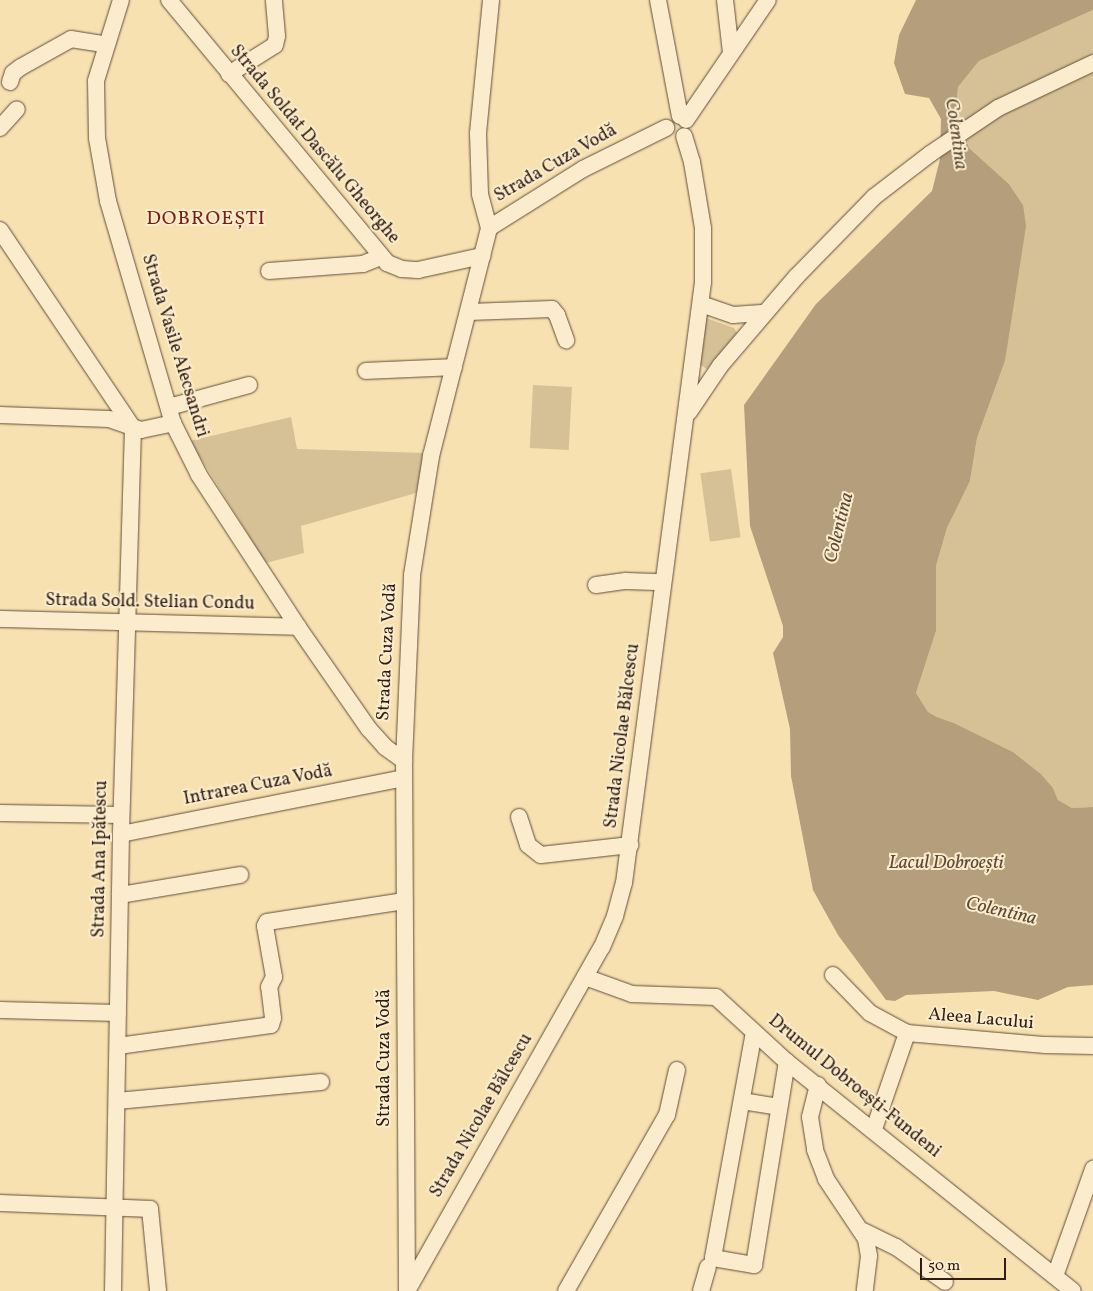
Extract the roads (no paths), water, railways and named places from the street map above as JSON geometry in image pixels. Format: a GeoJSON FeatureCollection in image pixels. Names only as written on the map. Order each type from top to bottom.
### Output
{"type":"FeatureCollection","features":[{"type":"Feature","properties":{"kind":"street","name":"Strada Vasile Alecsandri"},"geometry":{"type":"LineString","coordinates":[[121,0],[107,45],[94,100],[108,201],[173,423],[199,475],[298,627],[369,729],[384,747],[404,761]]}},
{"type":"Feature","properties":{"kind":"street","name":"Strada Soldat Dascălu Gheorghe"},"geometry":{"type":"LineString","coordinates":[[169,0],[380,257],[393,266],[418,270],[482,256]]}},
{"type":"Feature","properties":{"kind":"street"},"geometry":{"type":"LineString","coordinates":[[228,74],[275,45],[277,36],[274,0]]}},
{"type":"Feature","properties":{"kind":"street"},"geometry":{"type":"LineString","coordinates":[[489,228],[480,194],[478,133],[490,0]]}},
{"type":"Feature","properties":{"kind":"street","name":"Strada Nicolae Bălcescu"},"geometry":{"type":"LineString","coordinates":[[407,1291],[585,977],[615,916],[630,845],[684,420],[701,304],[704,233],[692,162],[658,0]]}},
{"type":"Feature","properties":{"kind":"street"},"geometry":{"type":"LineString","coordinates":[[725,0],[731,53]]}},
{"type":"Feature","properties":{"kind":"street"},"geometry":{"type":"LineString","coordinates":[[683,124],[768,0]]}},
{"type":"Feature","properties":{"kind":"street"},"geometry":{"type":"LineString","coordinates":[[10,82],[13,73],[21,67],[70,40],[107,45]]}},
{"type":"Feature","properties":{"kind":"street"},"geometry":{"type":"LineString","coordinates":[[684,420],[709,380],[765,313],[844,225],[902,174],[998,108],[1093,63]]}},
{"type":"Feature","properties":{"kind":"street"},"geometry":{"type":"LineString","coordinates":[[0,128],[18,109]]}},
{"type":"Feature","properties":{"kind":"street","name":"Strada Cuza Vodă"},"geometry":{"type":"LineString","coordinates":[[407,1291],[404,761],[414,555],[422,499],[489,228],[583,170],[666,128],[669,118],[683,124]]}},
{"type":"Feature","properties":{"kind":"street"},"geometry":{"type":"LineString","coordinates":[[0,230],[133,428]]}},
{"type":"Feature","properties":{"kind":"street"},"geometry":{"type":"LineString","coordinates":[[269,271],[363,264],[380,257]]}},
{"type":"Feature","properties":{"kind":"street"},"geometry":{"type":"LineString","coordinates":[[701,304],[733,315],[765,313]]}},
{"type":"Feature","properties":{"kind":"street"},"geometry":{"type":"LineString","coordinates":[[469,312],[552,309],[557,315],[566,340]]}},
{"type":"Feature","properties":{"kind":"street"},"geometry":{"type":"LineString","coordinates":[[366,371],[454,367]]}},
{"type":"Feature","properties":{"kind":"street"},"geometry":{"type":"LineString","coordinates":[[169,406],[249,385]]}},
{"type":"Feature","properties":{"kind":"street"},"geometry":{"type":"LineString","coordinates":[[0,415],[109,419],[133,428],[147,430],[173,423]]}},
{"type":"Feature","properties":{"kind":"street","name":"Strada Ana Ipătescu"},"geometry":{"type":"LineString","coordinates":[[112,1291],[121,815],[133,428]]}},
{"type":"Feature","properties":{"kind":"street"},"geometry":{"type":"LineString","coordinates":[[596,585],[626,581],[663,582]]}},
{"type":"Feature","properties":{"kind":"street","name":"Strada Sold. Stelian Condu"},"geometry":{"type":"LineString","coordinates":[[0,619],[298,627]]}},
{"type":"Feature","properties":{"kind":"street","name":"Intrarea Cuza Vodă"},"geometry":{"type":"LineString","coordinates":[[121,834],[404,778]]}},
{"type":"Feature","properties":{"kind":"street"},"geometry":{"type":"LineString","coordinates":[[0,812],[121,815]]}},
{"type":"Feature","properties":{"kind":"street"},"geometry":{"type":"LineString","coordinates":[[519,816],[528,845],[541,855],[630,845]]}},
{"type":"Feature","properties":{"kind":"street"},"geometry":{"type":"LineString","coordinates":[[120,895],[240,875]]}},
{"type":"Feature","properties":{"kind":"street"},"geometry":{"type":"LineString","coordinates":[[118,1046],[271,1025],[273,1018],[268,986],[274,978],[265,926],[267,922],[404,901]]}},
{"type":"Feature","properties":{"kind":"street"},"geometry":{"type":"LineString","coordinates":[[833,975],[870,1014],[908,1034]]}},
{"type":"Feature","properties":{"kind":"street","name":"Drumul Dobroești-Fundeni"},"geometry":{"type":"LineString","coordinates":[[585,977],[632,994],[716,997],[787,1062],[874,1129],[1073,1291]]}},
{"type":"Feature","properties":{"kind":"street"},"geometry":{"type":"LineString","coordinates":[[0,1010],[118,1013]]}},
{"type":"Feature","properties":{"kind":"street"},"geometry":{"type":"LineString","coordinates":[[754,1032],[713,1258],[754,1265],[787,1062]]}},
{"type":"Feature","properties":{"kind":"street","name":"Aleea Lacului"},"geometry":{"type":"LineString","coordinates":[[874,1129],[908,1034],[1045,1045],[1093,1046]]}},
{"type":"Feature","properties":{"kind":"street"},"geometry":{"type":"LineString","coordinates":[[566,1291],[670,1109],[678,1070]]}},
{"type":"Feature","properties":{"kind":"street"},"geometry":{"type":"LineString","coordinates":[[117,1101],[321,1082]]}},
{"type":"Feature","properties":{"kind":"street"},"geometry":{"type":"LineString","coordinates":[[818,1085],[810,1116],[815,1150],[826,1179],[863,1231],[869,1256],[865,1291]]}},
{"type":"Feature","properties":{"kind":"street"},"geometry":{"type":"LineString","coordinates":[[742,1101],[779,1107]]}},
{"type":"Feature","properties":{"kind":"street"},"geometry":{"type":"LineString","coordinates":[[1055,1276],[1093,1169]]}},
{"type":"Feature","properties":{"kind":"street"},"geometry":{"type":"LineString","coordinates":[[0,1203],[145,1207],[153,1213],[158,1291]]}},
{"type":"Feature","properties":{"kind":"street"},"geometry":{"type":"LineString","coordinates":[[863,1231],[896,1247],[945,1282]]}},
{"type":"Feature","properties":{"kind":"street"},"geometry":{"type":"LineString","coordinates":[[701,1291],[708,1267]]}},
{"type":"Feature","properties":{"kind":"water","name":"Lacul Dobroești"},"geometry":{"type":"Polygon","coordinates":[[[916,0],[1093,0],[1093,10],[979,61],[958,87],[956,107],[969,148],[1009,184],[1023,205],[1026,226],[1005,361],[977,438],[970,481],[947,528],[936,566],[936,631],[916,693],[928,712],[1013,752],[1041,774],[1053,788],[1058,800],[1072,808],[1093,807],[1093,985],[1068,987],[1038,1000],[994,991],[906,995],[895,1001],[886,1000],[838,935],[813,890],[791,776],[790,729],[773,653],[783,637],[783,626],[750,526],[744,405],[816,304],[932,191],[940,159],[941,119],[929,98],[905,94],[894,63],[899,35],[916,0]]]}},
{"type":"Feature","properties":{"kind":"district","name":"DOBROEȘTI"},"geometry":{"type":"Point","coordinates":[206,219]}},
{"type":"Feature","properties":{"kind":"water label","name":"Colentina"},"geometry":{"type":"Point","coordinates":[955,134]}},
{"type":"Feature","properties":{"kind":"water label","name":"Colentina"},"geometry":{"type":"Point","coordinates":[840,528]}},
{"type":"Feature","properties":{"kind":"water label","name":"Colentina"},"geometry":{"type":"Point","coordinates":[1001,912]}}]}
